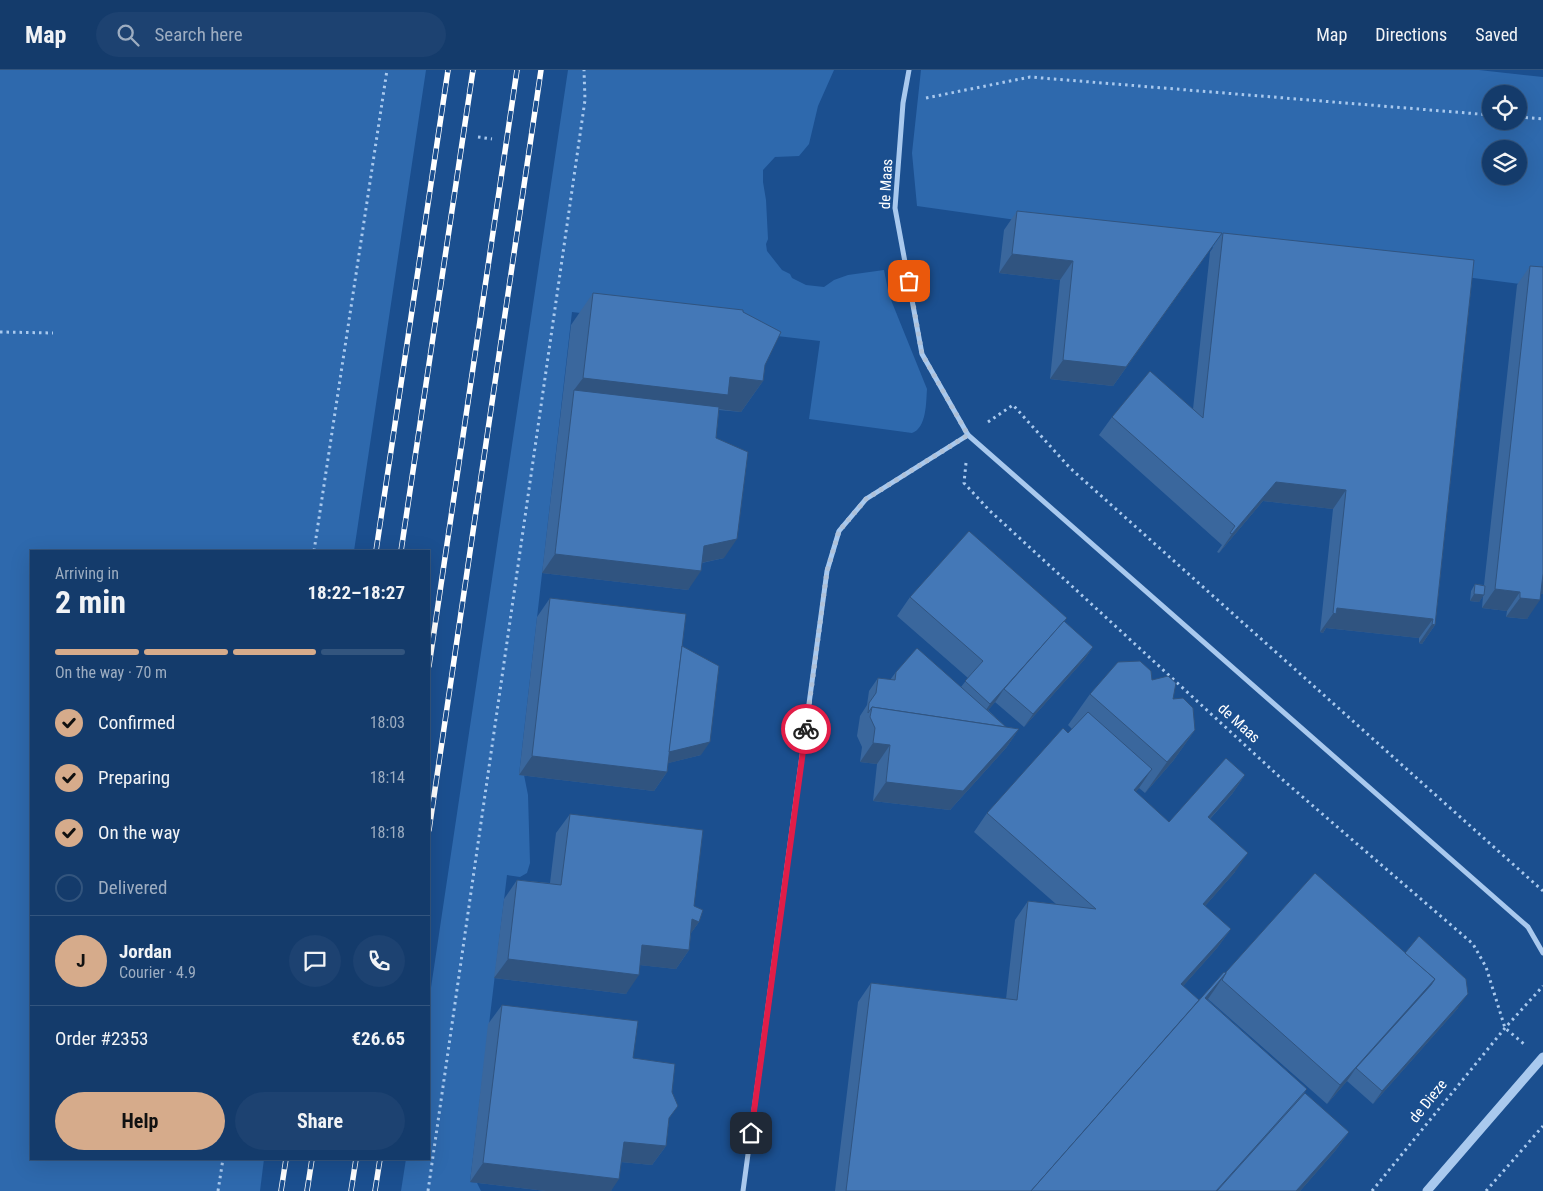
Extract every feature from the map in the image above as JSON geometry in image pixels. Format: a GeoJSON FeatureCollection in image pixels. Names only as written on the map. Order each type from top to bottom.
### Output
{"type":"FeatureCollection","features":[{"type":"Feature","properties":{"kind":"street","name":"de Maas"},"geometry":{"type":"LineString","coordinates":[[909,70],[903,103],[895,208],[922,354],[968,435],[1528,927],[1543,953]]}},
{"type":"Feature","properties":{"kind":"street"},"geometry":{"type":"LineString","coordinates":[[743,1191],[826,581],[839,531],[866,499],[968,435]]}},
{"type":"Feature","properties":{"kind":"street"},"geometry":{"type":"LineString","coordinates":[[1427,1191],[1543,1057]]}},
{"type":"Feature","properties":{"kind":"path"},"geometry":{"type":"LineString","coordinates":[[314,550],[387,70]]}},
{"type":"Feature","properties":{"kind":"path"},"geometry":{"type":"LineString","coordinates":[[428,1191],[585,100],[584,70]]}},
{"type":"Feature","properties":{"kind":"path"},"geometry":{"type":"LineString","coordinates":[[903,103],[1030,77],[1482,114]]}},
{"type":"Feature","properties":{"kind":"path"},"geometry":{"type":"LineString","coordinates":[[1527,118],[1543,119]]}},
{"type":"Feature","properties":{"kind":"path"},"geometry":{"type":"LineString","coordinates":[[478,137],[492,139]]}},
{"type":"Feature","properties":{"kind":"path"},"geometry":{"type":"LineString","coordinates":[[0,332],[52,333]]}},
{"type":"Feature","properties":{"kind":"path"},"geometry":{"type":"LineString","coordinates":[[968,435],[1013,405],[1070,468],[1543,891]]}},
{"type":"Feature","properties":{"kind":"path","name":"de Maas"},"geometry":{"type":"LineString","coordinates":[[968,435],[964,483],[989,510],[1283,780],[1473,944],[1486,967],[1506,1028]]}},
{"type":"Feature","properties":{"kind":"path","name":"de Dieze"},"geometry":{"type":"LineString","coordinates":[[1372,1191],[1506,1028],[1543,986]]}},
{"type":"Feature","properties":{"kind":"path"},"geometry":{"type":"LineString","coordinates":[[1486,1191],[1543,1126]]}},
{"type":"Feature","properties":{"kind":"path"},"geometry":{"type":"LineString","coordinates":[[218,1191],[224,1160]]}},
{"type":"Feature","properties":{"kind":"shaded area"},"geometry":{"type":"Polygon","coordinates":[[[0,70],[426,70],[354,550],[30,550],[30,1160],[264,1160],[260,1191],[0,1191],[0,70]]]}},
{"type":"Feature","properties":{"kind":"shaded area"},"geometry":{"type":"Polygon","coordinates":[[[568,70],[834,70],[818,106],[809,144],[799,156],[775,157],[763,170],[768,239],[766,244],[767,251],[782,270],[806,285],[824,287],[834,280],[848,275],[884,270],[889,295],[927,389],[926,407],[921,426],[912,433],[809,419],[820,341],[572,312],[519,775],[524,775],[528,795],[530,863],[527,873],[520,877],[507,875],[470,1182],[477,1183],[481,1191],[401,1191],[406,1160],[430,1160],[430,994],[568,70]]]}},
{"type":"Feature","properties":{"kind":"shaded area"},"geometry":{"type":"Polygon","coordinates":[[[921,70],[1479,70],[1543,77],[1543,287],[1403,269],[1346,266],[917,206],[912,153],[921,70]]]}},
{"type":"Feature","properties":{"kind":"building"},"geometry":{"type":"Polygon","coordinates":[[[1017,211],[1222,233],[1126,367],[1063,360],[1073,261],[1012,254],[1017,211]]]}},
{"type":"Feature","properties":{"kind":"building"},"geometry":{"type":"Polygon","coordinates":[[[1223,233],[1474,260],[1435,625],[1432,624],[1433,619],[1337,608],[1336,614],[1333,613],[1346,490],[1276,482],[1232,534],[1230,533],[1235,526],[1112,417],[1150,371],[1203,418],[1223,233]]]}},
{"type":"Feature","properties":{"kind":"building"},"geometry":{"type":"Polygon","coordinates":[[[1530,266],[1543,267],[1543,574],[1540,600],[1520,598],[1520,592],[1495,589],[1530,266]]]}},
{"type":"Feature","properties":{"kind":"building"},"geometry":{"type":"Polygon","coordinates":[[[593,293],[743,310],[743,312],[781,332],[765,365],[763,381],[730,377],[728,395],[583,378],[593,293]]]}},
{"type":"Feature","properties":{"kind":"building"},"geometry":{"type":"Polygon","coordinates":[[[574,390],[719,407],[716,438],[748,452],[737,539],[704,546],[701,571],[555,554],[574,390]]]}},
{"type":"Feature","properties":{"kind":"building"},"geometry":{"type":"Polygon","coordinates":[[[969,531],[1067,618],[990,704],[965,681],[983,661],[910,597],[969,531]]]}},
{"type":"Feature","properties":{"kind":"building"},"geometry":{"type":"Polygon","coordinates":[[[1475,584],[1485,586],[1484,595],[1474,594],[1475,584]]]}},
{"type":"Feature","properties":{"kind":"building"},"geometry":{"type":"Polygon","coordinates":[[[550,598],[686,614],[667,772],[532,756],[550,598]]]}},
{"type":"Feature","properties":{"kind":"building"},"geometry":{"type":"Polygon","coordinates":[[[1064,621],[1093,647],[1033,714],[1004,689],[1064,621]]]}},
{"type":"Feature","properties":{"kind":"building"},"geometry":{"type":"Polygon","coordinates":[[[682,646],[719,666],[710,742],[669,752],[682,646]]]}},
{"type":"Feature","properties":{"kind":"building"},"geometry":{"type":"Polygon","coordinates":[[[917,648],[1006,727],[872,707],[868,713],[869,703],[876,693],[878,678],[895,680],[896,672],[917,648]]]}},
{"type":"Feature","properties":{"kind":"building"},"geometry":{"type":"Polygon","coordinates":[[[1140,661],[1151,671],[1152,680],[1168,676],[1176,683],[1173,699],[1183,698],[1193,708],[1195,730],[1167,762],[1090,694],[1118,662],[1140,661]]]}},
{"type":"Feature","properties":{"kind":"building"},"geometry":{"type":"Polygon","coordinates":[[[872,707],[1019,729],[963,791],[886,782],[890,745],[873,743],[875,728],[870,717],[872,707]]]}},
{"type":"Feature","properties":{"kind":"building"},"geometry":{"type":"Polygon","coordinates":[[[1088,712],[1152,769],[1134,790],[1169,822],[1226,758],[1245,775],[1208,817],[1248,853],[1203,904],[1231,929],[1181,984],[1199,1000],[1031,1191],[846,1191],[871,983],[1017,1000],[1028,901],[1096,909],[987,813],[1063,728],[1068,733],[1088,712]]]}},
{"type":"Feature","properties":{"kind":"building"},"geometry":{"type":"Polygon","coordinates":[[[570,814],[703,830],[694,906],[703,910],[699,922],[692,919],[689,950],[642,945],[639,975],[508,959],[517,880],[561,885],[570,814]]]}},
{"type":"Feature","properties":{"kind":"building"},"geometry":{"type":"Polygon","coordinates":[[[1315,873],[1435,979],[1340,1085],[1222,980],[1226,972],[1315,873]]]}},
{"type":"Feature","properties":{"kind":"building"},"geometry":{"type":"Polygon","coordinates":[[[1419,936],[1466,979],[1468,994],[1382,1091],[1356,1068],[1435,979],[1405,953],[1419,936]]]}},
{"type":"Feature","properties":{"kind":"building"},"geometry":{"type":"Polygon","coordinates":[[[1224,972],[1226,973],[1205,998],[1307,1089],[1216,1191],[1031,1191],[1224,972]]]}},
{"type":"Feature","properties":{"kind":"building"},"geometry":{"type":"Polygon","coordinates":[[[502,1005],[638,1021],[633,1058],[675,1064],[672,1092],[678,1106],[669,1118],[666,1146],[624,1142],[619,1179],[483,1163],[502,1005]]]}},
{"type":"Feature","properties":{"kind":"building"},"geometry":{"type":"Polygon","coordinates":[[[1305,1093],[1349,1132],[1296,1191],[1217,1191],[1305,1093]]]}},
{"type":"Feature","properties":{"kind":"railway"},"geometry":{"type":"LineString","coordinates":[[376,550],[448,70]]}},
{"type":"Feature","properties":{"kind":"railway"},"geometry":{"type":"LineString","coordinates":[[401,550],[473,70]]}},
{"type":"Feature","properties":{"kind":"railway"},"geometry":{"type":"LineString","coordinates":[[430,659],[517,70]]}},
{"type":"Feature","properties":{"kind":"railway"},"geometry":{"type":"LineString","coordinates":[[430,823],[541,70]]}},
{"type":"Feature","properties":{"kind":"railway"},"geometry":{"type":"LineString","coordinates":[[281,1191],[286,1160]]}},
{"type":"Feature","properties":{"kind":"railway"},"geometry":{"type":"LineString","coordinates":[[307,1191],[312,1160]]}},
{"type":"Feature","properties":{"kind":"railway"},"geometry":{"type":"LineString","coordinates":[[351,1191],[356,1160]]}},
{"type":"Feature","properties":{"kind":"railway"},"geometry":{"type":"LineString","coordinates":[[375,1191],[380,1160]]}},
{"type":"Feature","properties":{"kind":"way so far"},"geometry":{"type":"LineString","coordinates":[[806,729],[827,571],[839,531],[866,499],[968,435],[922,354],[909,281]]}},
{"type":"Feature","properties":{"kind":"route"},"geometry":{"type":"LineString","coordinates":[[751,1133],[806,729]]}}]}
